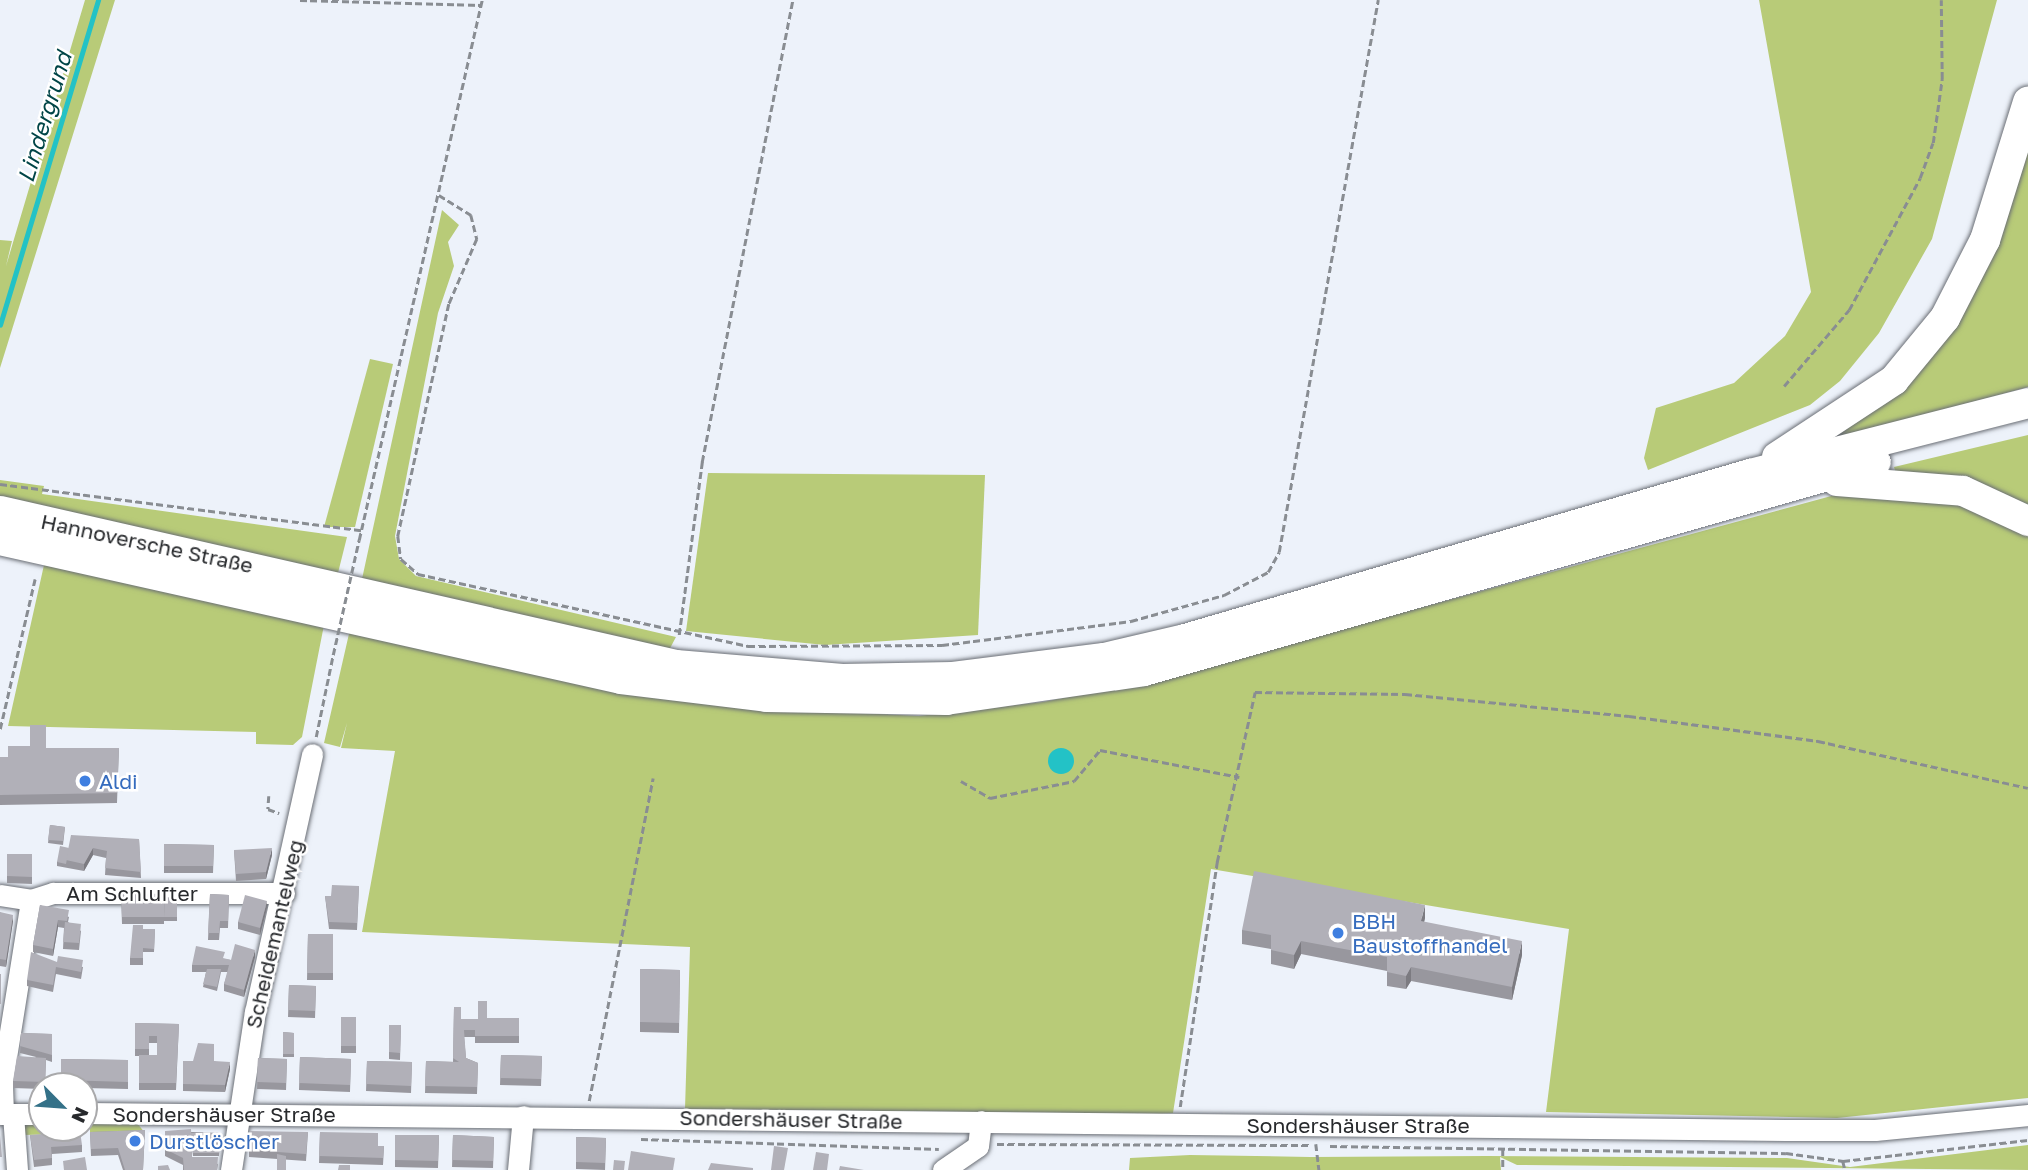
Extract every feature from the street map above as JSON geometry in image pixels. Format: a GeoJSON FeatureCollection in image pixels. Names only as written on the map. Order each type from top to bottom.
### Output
{"type":"FeatureCollection","features":[{"type":"Feature","properties":{"kind":"highway"},"geometry":{"type":"LineString","coordinates":[[1750,474],[1894,380],[1945,318],[1985,240],[2028,102]]}},
{"type":"Feature","properties":{"kind":"highway"},"geometry":{"type":"LineString","coordinates":[[289,586],[676,665],[815,678],[953,677],[1104,658],[1185,639],[1750,474],[2028,403]]}},
{"type":"Feature","properties":{"kind":"highway"},"geometry":{"type":"LineString","coordinates":[[289,586],[676,688],[767,697],[946,701],[1156,668],[2028,421]]}},
{"type":"Feature","properties":{"kind":"highway"},"geometry":{"type":"LineString","coordinates":[[1816,479],[1963,491],[2028,521]]}},
{"type":"Feature","properties":{"kind":"highway","name":"Hannoversche Straße"},"geometry":{"type":"LineString","coordinates":[[0,511],[289,586]]}},
{"type":"Feature","properties":{"kind":"highway","name":"Hannoversche Straße"},"geometry":{"type":"LineString","coordinates":[[0,540],[289,586]]}},
{"type":"Feature","properties":{"kind":"street","name":"Scheidemantelweg"},"geometry":{"type":"LineString","coordinates":[[231,1170],[237,1114],[312,754]]}},
{"type":"Feature","properties":{"kind":"street","name":"Am Schlufter"},"geometry":{"type":"LineString","coordinates":[[31,900],[53,893],[284,893]]}},
{"type":"Feature","properties":{"kind":"street"},"geometry":{"type":"LineString","coordinates":[[0,895],[31,900],[2,1082],[5,1114],[17,1170]]}},
{"type":"Feature","properties":{"kind":"street","name":"Sondershäuser Straße"},"geometry":{"type":"LineString","coordinates":[[98,1113],[1875,1130],[2028,1115]]}},
{"type":"Feature","properties":{"kind":"street"},"geometry":{"type":"LineString","coordinates":[[5,1114],[28,1114]]}},
{"type":"Feature","properties":{"kind":"street"},"geometry":{"type":"LineString","coordinates":[[518,1170],[523,1116]]}},
{"type":"Feature","properties":{"kind":"street"},"geometry":{"type":"LineString","coordinates":[[944,1160],[978,1146],[981,1121]]}},
{"type":"Feature","properties":{"kind":"path"},"geometry":{"type":"LineString","coordinates":[[300,0],[481,2],[312,754]]}},
{"type":"Feature","properties":{"kind":"path"},"geometry":{"type":"LineString","coordinates":[[680,635],[691,543],[793,0]]}},
{"type":"Feature","properties":{"kind":"path"},"geometry":{"type":"LineString","coordinates":[[439,195],[471,215],[477,239],[449,304],[398,536],[401,559],[418,574],[680,635],[819,649],[1062,632],[1170,612],[1224,595],[1268,572],[1279,552],[1315,366],[1378,0]]}},
{"type":"Feature","properties":{"kind":"path"},"geometry":{"type":"LineString","coordinates":[[1784,386],[1849,310],[1920,178],[1933,143],[1942,79],[1941,0]]}},
{"type":"Feature","properties":{"kind":"path"},"geometry":{"type":"LineString","coordinates":[[0,484],[361,530]]}},
{"type":"Feature","properties":{"kind":"path"},"geometry":{"type":"LineString","coordinates":[[0,729],[35,579]]}},
{"type":"Feature","properties":{"kind":"path"},"geometry":{"type":"LineString","coordinates":[[1175,1123],[1217,862],[1240,777],[1255,692],[1405,694],[1629,716],[1818,741],[2028,788]]}},
{"type":"Feature","properties":{"kind":"path"},"geometry":{"type":"LineString","coordinates":[[961,781],[990,798],[1074,780],[1100,750],[1240,777]]}},
{"type":"Feature","properties":{"kind":"path"},"geometry":{"type":"LineString","coordinates":[[585,1118],[653,778]]}},
{"type":"Feature","properties":{"kind":"path"},"geometry":{"type":"LineString","coordinates":[[634,1138],[944,1160]]}},
{"type":"Feature","properties":{"kind":"path"},"geometry":{"type":"LineString","coordinates":[[978,1146],[1503,1148],[1786,1153],[1843,1161],[2028,1140]]}},
{"type":"Feature","properties":{"kind":"path"},"geometry":{"type":"LineString","coordinates":[[1503,1148],[1503,1170]]}},
{"type":"Feature","properties":{"kind":"path"},"geometry":{"type":"LineString","coordinates":[[1843,1161],[1845,1170]]}},
{"type":"Feature","properties":{"kind":"green space"},"geometry":{"type":"Polygon","coordinates":[[[85,0],[115,0],[0,368],[0,240],[12,241],[6,266],[85,0]]]}},
{"type":"Feature","properties":{"kind":"green space"},"geometry":{"type":"Polygon","coordinates":[[[1759,0],[1997,0],[1932,239],[1879,333],[1840,381],[1810,405],[1648,470],[1644,458],[1656,408],[1734,383],[1785,336],[1811,292],[1759,0]]]}},
{"type":"Feature","properties":{"kind":"green space"},"geometry":{"type":"Polygon","coordinates":[[[2028,138],[2028,387],[1823,443],[1902,388],[2028,138]]]}},
{"type":"Feature","properties":{"kind":"green space"},"geometry":{"type":"Polygon","coordinates":[[[442,210],[459,225],[448,242],[454,266],[438,313],[395,536],[399,559],[416,576],[676,637],[668,652],[362,579],[442,210]]]}},
{"type":"Feature","properties":{"kind":"green space"},"geometry":{"type":"Polygon","coordinates":[[[370,359],[393,364],[355,527],[324,527],[370,359]]]}},
{"type":"Feature","properties":{"kind":"green space"},"geometry":{"type":"Polygon","coordinates":[[[2028,435],[2028,511],[1896,474],[1894,467],[2028,435]]]}},
{"type":"Feature","properties":{"kind":"green space"},"geometry":{"type":"Polygon","coordinates":[[[708,473],[985,475],[978,635],[825,645],[686,631],[708,473]]]}},
{"type":"Feature","properties":{"kind":"green space"},"geometry":{"type":"Polygon","coordinates":[[[0,480],[44,486],[42,494],[347,537],[338,573],[0,502],[0,480]]]}},
{"type":"Feature","properties":{"kind":"green space"},"geometry":{"type":"Polygon","coordinates":[[[1835,495],[1960,500],[2028,531],[2028,1098],[1837,1118],[1546,1112],[1569,929],[1211,869],[1173,1113],[1161,1114],[685,1109],[690,947],[362,932],[395,751],[341,748],[347,723],[340,747],[324,743],[351,625],[778,709],[919,716],[1043,702],[1162,678],[1835,495]]]}},
{"type":"Feature","properties":{"kind":"green space"},"geometry":{"type":"Polygon","coordinates":[[[44,565],[324,625],[302,737],[293,745],[256,744],[256,732],[8,726],[44,565]]]}},
{"type":"Feature","properties":{"kind":"green space"},"geometry":{"type":"Polygon","coordinates":[[[24,1123],[28,1123],[28,1135],[21,1135],[24,1123]]]}},
{"type":"Feature","properties":{"kind":"green space"},"geometry":{"type":"Polygon","coordinates":[[[98,1123],[137,1123],[145,1133],[98,1133],[98,1123]]]}},
{"type":"Feature","properties":{"kind":"green space"},"geometry":{"type":"Polygon","coordinates":[[[2028,1145],[2028,1170],[1517,1165],[1500,1157],[1501,1170],[1129,1170],[1130,1158],[1190,1155],[1787,1158],[1850,1167],[2028,1145]]]}},
{"type":"Feature","properties":{"kind":"water"},"geometry":{"type":"Polygon","coordinates":[[[1061,748],[1070,752],[1074,761],[1070,770],[1061,774],[1052,770],[1048,761],[1052,752],[1061,748]]]}},
{"type":"Feature","properties":{"kind":"building"},"geometry":{"type":"Polygon","coordinates":[[[30,725],[46,725],[46,748],[119,748],[117,793],[0,795],[0,757],[8,757],[8,746],[30,746],[30,725]]]}},
{"type":"Feature","properties":{"kind":"building"},"geometry":{"type":"Polygon","coordinates":[[[50,825],[65,827],[63,841],[48,840],[50,825]]]}},
{"type":"Feature","properties":{"kind":"building"},"geometry":{"type":"Polygon","coordinates":[[[71,835],[139,839],[141,872],[105,868],[107,851],[93,848],[84,864],[66,860],[71,835]]]}},
{"type":"Feature","properties":{"kind":"building"},"geometry":{"type":"Polygon","coordinates":[[[164,844],[214,845],[213,866],[164,866],[164,844]]]}},
{"type":"Feature","properties":{"kind":"building"},"geometry":{"type":"Polygon","coordinates":[[[60,846],[69,848],[66,864],[57,862],[60,846]]]}},
{"type":"Feature","properties":{"kind":"building"},"geometry":{"type":"Polygon","coordinates":[[[272,848],[266,872],[236,874],[234,850],[272,848]]]}},
{"type":"Feature","properties":{"kind":"building"},"geometry":{"type":"Polygon","coordinates":[[[7,854],[32,854],[32,877],[7,876],[7,854]]]}},
{"type":"Feature","properties":{"kind":"building"},"geometry":{"type":"Polygon","coordinates":[[[1254,871],[1425,905],[1421,921],[1522,941],[1512,987],[1411,967],[1406,976],[1387,972],[1387,957],[1301,941],[1294,955],[1271,950],[1271,935],[1242,930],[1254,871]]]}},
{"type":"Feature","properties":{"kind":"building"},"geometry":{"type":"Polygon","coordinates":[[[332,885],[359,886],[357,923],[329,922],[325,896],[331,896],[332,885]]]}},
{"type":"Feature","properties":{"kind":"building"},"geometry":{"type":"Polygon","coordinates":[[[121,893],[165,894],[164,917],[122,917],[121,893]]]}},
{"type":"Feature","properties":{"kind":"building"},"geometry":{"type":"Polygon","coordinates":[[[210,894],[229,895],[228,921],[220,921],[219,933],[208,933],[210,894]]]}},
{"type":"Feature","properties":{"kind":"building"},"geometry":{"type":"Polygon","coordinates":[[[245,895],[267,901],[260,928],[238,922],[245,895]]]}},
{"type":"Feature","properties":{"kind":"building"},"geometry":{"type":"Polygon","coordinates":[[[165,897],[177,898],[177,917],[164,917],[165,897]]]}},
{"type":"Feature","properties":{"kind":"building"},"geometry":{"type":"Polygon","coordinates":[[[40,905],[69,910],[67,921],[58,920],[53,949],[33,945],[40,905]]]}},
{"type":"Feature","properties":{"kind":"building"},"geometry":{"type":"Polygon","coordinates":[[[0,912],[13,915],[6,960],[0,959],[0,912]]]}},
{"type":"Feature","properties":{"kind":"building"},"geometry":{"type":"Polygon","coordinates":[[[65,922],[81,924],[79,943],[63,942],[65,922]]]}},
{"type":"Feature","properties":{"kind":"building"},"geometry":{"type":"Polygon","coordinates":[[[133,925],[143,925],[143,958],[130,958],[133,925]]]}},
{"type":"Feature","properties":{"kind":"building"},"geometry":{"type":"Polygon","coordinates":[[[143,929],[155,929],[154,949],[143,948],[143,929]]]}},
{"type":"Feature","properties":{"kind":"building"},"geometry":{"type":"Polygon","coordinates":[[[308,934],[333,934],[333,973],[307,973],[308,934]]]}},
{"type":"Feature","properties":{"kind":"building"},"geometry":{"type":"Polygon","coordinates":[[[235,944],[255,950],[244,990],[224,984],[229,965],[192,965],[196,946],[225,952],[223,958],[231,960],[235,944]]]}},
{"type":"Feature","properties":{"kind":"building"},"geometry":{"type":"Polygon","coordinates":[[[31,952],[57,962],[58,956],[83,960],[81,972],[56,967],[53,985],[27,980],[31,952]]]}},
{"type":"Feature","properties":{"kind":"building"},"geometry":{"type":"Polygon","coordinates":[[[207,969],[221,969],[217,987],[203,984],[207,969]]]}},
{"type":"Feature","properties":{"kind":"building"},"geometry":{"type":"Polygon","coordinates":[[[640,969],[680,970],[679,1023],[640,1022],[640,969]]]}},
{"type":"Feature","properties":{"kind":"building"},"geometry":{"type":"Polygon","coordinates":[[[289,985],[316,986],[315,1011],[288,1010],[289,985]]]}},
{"type":"Feature","properties":{"kind":"building"},"geometry":{"type":"Polygon","coordinates":[[[478,1001],[487,1001],[487,1018],[519,1018],[519,1036],[475,1036],[475,1030],[464,1030],[466,1058],[478,1063],[477,1087],[425,1086],[426,1061],[459,1062],[453,1058],[454,1007],[461,1007],[461,1019],[478,1019],[478,1001]]]}},
{"type":"Feature","properties":{"kind":"building"},"geometry":{"type":"Polygon","coordinates":[[[341,1017],[356,1017],[356,1046],[341,1046],[341,1017]]]}},
{"type":"Feature","properties":{"kind":"building"},"geometry":{"type":"Polygon","coordinates":[[[135,1023],[179,1024],[176,1083],[139,1083],[139,1055],[157,1055],[157,1036],[149,1036],[149,1049],[135,1049],[135,1023]]]}},
{"type":"Feature","properties":{"kind":"building"},"geometry":{"type":"Polygon","coordinates":[[[389,1025],[401,1025],[400,1053],[389,1052],[389,1025]]]}},
{"type":"Feature","properties":{"kind":"building"},"geometry":{"type":"Polygon","coordinates":[[[283,1032],[294,1033],[294,1054],[283,1054],[283,1032]]]}},
{"type":"Feature","properties":{"kind":"building"},"geometry":{"type":"Polygon","coordinates":[[[21,1033],[52,1034],[52,1055],[20,1046],[21,1033]]]}},
{"type":"Feature","properties":{"kind":"building"},"geometry":{"type":"Polygon","coordinates":[[[198,1043],[214,1044],[214,1061],[230,1062],[225,1085],[183,1084],[183,1061],[193,1061],[198,1043]]]}},
{"type":"Feature","properties":{"kind":"building"},"geometry":{"type":"Polygon","coordinates":[[[501,1055],[542,1056],[541,1079],[500,1078],[501,1055]]]}},
{"type":"Feature","properties":{"kind":"building"},"geometry":{"type":"Polygon","coordinates":[[[17,1056],[46,1058],[45,1072],[28,1072],[28,1081],[13,1081],[17,1056]]]}},
{"type":"Feature","properties":{"kind":"building"},"geometry":{"type":"Polygon","coordinates":[[[300,1057],[351,1059],[350,1085],[299,1083],[300,1057]]]}},
{"type":"Feature","properties":{"kind":"building"},"geometry":{"type":"Polygon","coordinates":[[[258,1058],[287,1059],[286,1083],[257,1082],[258,1058]]]}},
{"type":"Feature","properties":{"kind":"building"},"geometry":{"type":"Polygon","coordinates":[[[61,1059],[128,1060],[128,1082],[98,1081],[98,1072],[61,1072],[61,1059]]]}},
{"type":"Feature","properties":{"kind":"building"},"geometry":{"type":"Polygon","coordinates":[[[367,1061],[412,1062],[411,1086],[366,1084],[367,1061]]]}},
{"type":"Feature","properties":{"kind":"building"},"geometry":{"type":"Polygon","coordinates":[[[191,1129],[192,1157],[218,1157],[217,1170],[184,1170],[183,1158],[165,1149],[165,1131],[191,1129]]]}},
{"type":"Feature","properties":{"kind":"building"},"geometry":{"type":"Polygon","coordinates":[[[145,1130],[143,1170],[125,1170],[118,1148],[91,1149],[91,1142],[98,1142],[98,1132],[145,1130]]]}},
{"type":"Feature","properties":{"kind":"building"},"geometry":{"type":"Polygon","coordinates":[[[250,1131],[308,1132],[306,1154],[249,1150],[250,1131]]]}},
{"type":"Feature","properties":{"kind":"building"},"geometry":{"type":"Polygon","coordinates":[[[320,1132],[378,1133],[378,1146],[384,1146],[383,1158],[319,1156],[320,1132]]]}},
{"type":"Feature","properties":{"kind":"building"},"geometry":{"type":"Polygon","coordinates":[[[191,1133],[221,1133],[219,1153],[193,1153],[191,1133]]]}},
{"type":"Feature","properties":{"kind":"building"},"geometry":{"type":"Polygon","coordinates":[[[395,1135],[439,1135],[438,1161],[395,1160],[395,1135]]]}},
{"type":"Feature","properties":{"kind":"building"},"geometry":{"type":"Polygon","coordinates":[[[453,1135],[494,1137],[493,1161],[452,1160],[453,1135]]]}},
{"type":"Feature","properties":{"kind":"building"},"geometry":{"type":"Polygon","coordinates":[[[576,1137],[606,1138],[605,1163],[576,1162],[576,1137]]]}},
{"type":"Feature","properties":{"kind":"building"},"geometry":{"type":"Polygon","coordinates":[[[31,1142],[82,1142],[82,1145],[51,1147],[52,1158],[34,1160],[31,1142]]]}},
{"type":"Feature","properties":{"kind":"building"},"geometry":{"type":"Polygon","coordinates":[[[774,1146],[788,1148],[784,1170],[771,1170],[774,1146]]]}},
{"type":"Feature","properties":{"kind":"building"},"geometry":{"type":"Polygon","coordinates":[[[631,1151],[675,1158],[673,1170],[628,1170],[631,1151]]]}},
{"type":"Feature","properties":{"kind":"building"},"geometry":{"type":"Polygon","coordinates":[[[816,1152],[829,1154],[827,1170],[813,1170],[816,1152]]]}},
{"type":"Feature","properties":{"kind":"building"},"geometry":{"type":"Polygon","coordinates":[[[277,1154],[286,1156],[286,1170],[277,1170],[277,1154]]]}},
{"type":"Feature","properties":{"kind":"building"},"geometry":{"type":"Polygon","coordinates":[[[85,1157],[87,1170],[64,1170],[63,1161],[85,1157]]]}},
{"type":"Feature","properties":{"kind":"building"},"geometry":{"type":"Polygon","coordinates":[[[614,1160],[625,1161],[624,1170],[613,1170],[614,1160]]]}},
{"type":"Feature","properties":{"kind":"building"},"geometry":{"type":"Polygon","coordinates":[[[711,1163],[753,1168],[753,1170],[708,1170],[711,1163]]]}},
{"type":"Feature","properties":{"kind":"building"},"geometry":{"type":"Polygon","coordinates":[[[168,1165],[170,1170],[158,1170],[158,1166],[168,1165]]]}},
{"type":"Feature","properties":{"kind":"building"},"geometry":{"type":"Polygon","coordinates":[[[339,1165],[350,1165],[350,1170],[338,1170],[339,1165]]]}},
{"type":"Feature","properties":{"kind":"building"},"geometry":{"type":"Polygon","coordinates":[[[840,1166],[864,1170],[839,1170],[840,1166]]]}},
{"type":"Feature","properties":{"kind":"waterway","name":"Lindergrund"},"geometry":{"type":"LineString","coordinates":[[0,325],[98,0]]}},
{"type":"Feature","properties":{"kind":"place","name":"Aldi"},"geometry":{"type":"Point","coordinates":[85,781]}},
{"type":"Feature","properties":{"kind":"place","name":"BBH Baustoffhandel"},"geometry":{"type":"Point","coordinates":[1338,933]}},
{"type":"Feature","properties":{"kind":"place","name":"Durstlöscher"},"geometry":{"type":"Point","coordinates":[135,1141]}}]}
